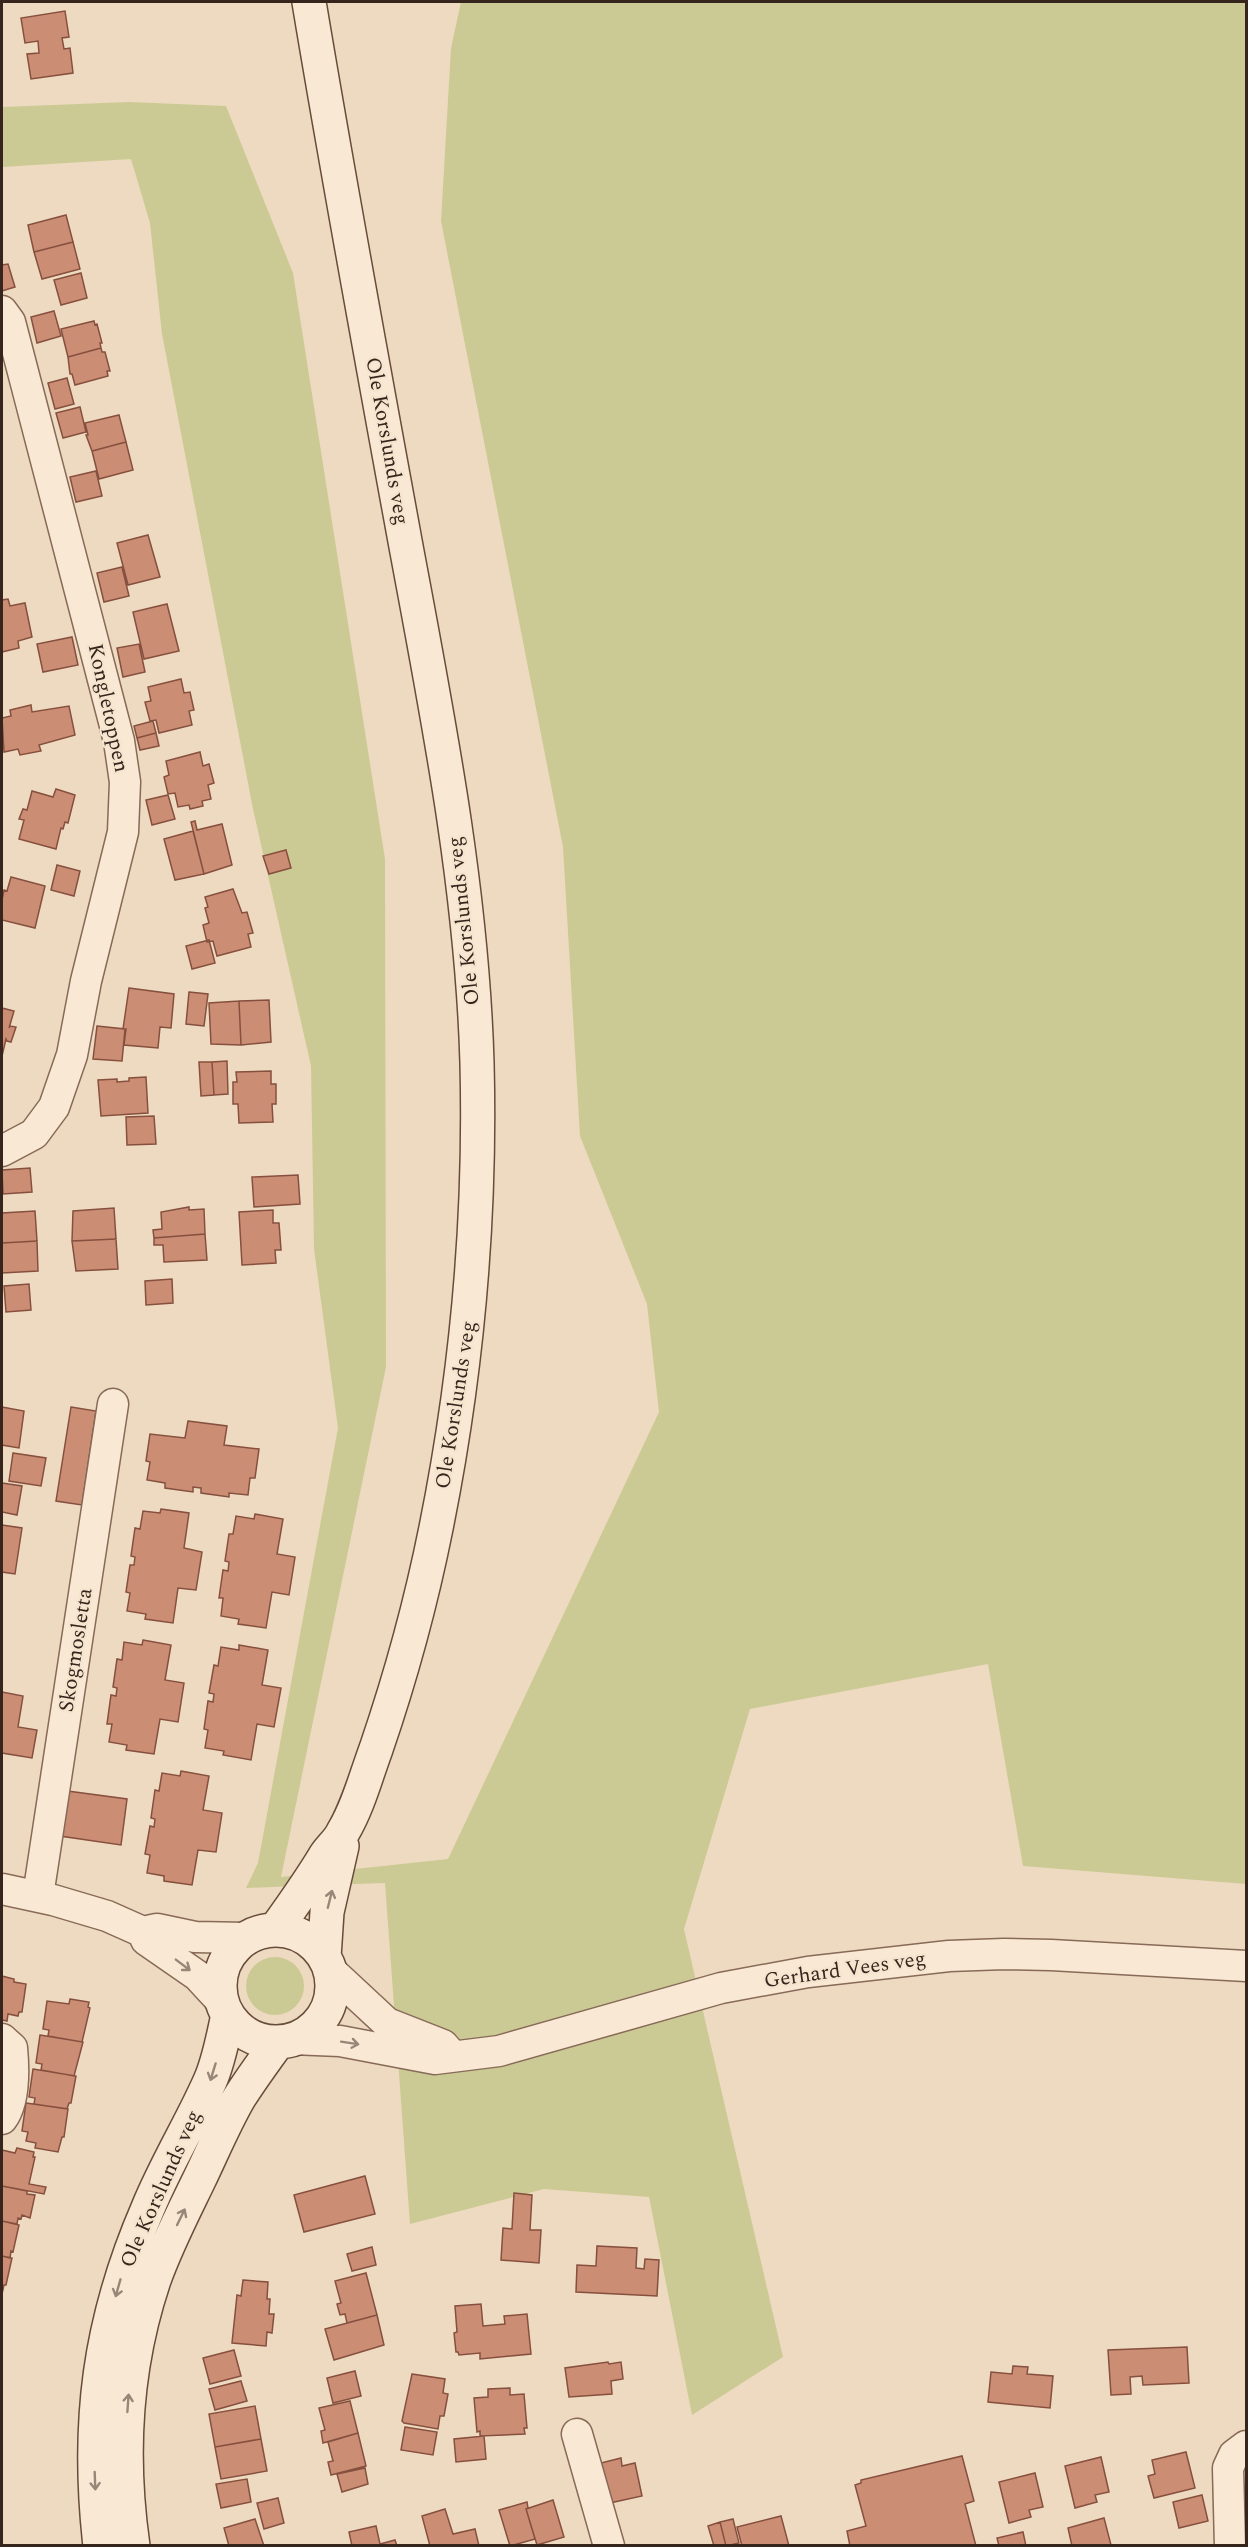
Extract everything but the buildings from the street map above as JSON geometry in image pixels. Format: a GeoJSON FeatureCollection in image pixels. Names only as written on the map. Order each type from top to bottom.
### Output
{"type":"FeatureCollection","features":[{"type":"Feature","properties":{"kind":"street","name":"Ole Korslunds veg"},"geometry":{"type":"LineString","coordinates":[[261,1934],[311,1881],[329,1849],[342,1835],[364,1783],[399,1684],[426,1578],[450,1457],[466,1350],[473,1279],[478,1183],[477,1060],[472,979],[456,834],[433,691],[309,2]]}},
{"type":"Feature","properties":{"kind":"street","name":"Kongletoppen"},"geometry":{"type":"LineString","coordinates":[[2,311],[10,322],[14,385],[119,741],[124,792],[123,832],[86,981],[72,1055],[54,1107],[34,1134],[2,1151]]}},
{"type":"Feature","properties":{"kind":"street","name":"Skogmosletta"},"geometry":{"type":"LineString","coordinates":[[38,1896],[113,1404]]}},
{"type":"Feature","properties":{"kind":"street","name":"Ole Korslunds veg"},"geometry":{"type":"LineString","coordinates":[[327,1963],[327,1912],[342,1851],[342,1835]]}},
{"type":"Feature","properties":{"kind":"street"},"geometry":{"type":"LineString","coordinates":[[2,1889],[38,1896],[107,1916],[143,1932],[157,1929],[195,1937],[290,1931],[315,1945],[327,1963],[387,2023],[443,2045],[452,2055]]}},
{"type":"Feature","properties":{"kind":"street"},"geometry":{"type":"LineString","coordinates":[[143,1932],[146,1940],[198,1976],[225,2008],[237,2027],[249,2035],[285,2040],[306,2033],[325,2012],[330,1998],[332,1984],[327,1963]]}},
{"type":"Feature","properties":{"kind":"street"},"geometry":{"type":"LineString","coordinates":[[225,2008],[220,1988],[221,1973],[226,1959],[235,1947],[261,1934]]}},
{"type":"Feature","properties":{"kind":"street","name":"Gerhard Vees veg"},"geometry":{"type":"LineString","coordinates":[[285,2040],[340,2041],[435,2059],[511,2048],[654,2005],[722,1988],[808,1972],[1004,1953],[1246,1966]]}},
{"type":"Feature","properties":{"kind":"street","name":"Ole Korslunds veg"},"geometry":{"type":"LineString","coordinates":[[100,2546],[95,2508],[94,2451],[96,2392],[107,2327],[125,2265],[149,2206],[211,2079],[225,2008]]}},
{"type":"Feature","properties":{"kind":"street"},"geometry":{"type":"LineString","coordinates":[[2,2039],[12,2048],[13,2064],[8,2111],[2,2119]]}},
{"type":"Feature","properties":{"kind":"street","name":"Ole Korslunds veg"},"geometry":{"type":"LineString","coordinates":[[133,2546],[127,2507],[125,2452],[128,2397],[140,2332],[154,2280],[178,2223],[239,2098],[285,2040]]}},
{"type":"Feature","properties":{"kind":"street"},"geometry":{"type":"LineString","coordinates":[[578,2433],[609,2546]]}},
{"type":"Feature","properties":{"kind":"street"},"geometry":{"type":"LineString","coordinates":[[1230,2546],[1228,2468],[1234,2455],[1246,2446]]}},
{"type":"Feature","properties":{"kind":"shaded area"},"geometry":{"type":"Polygon","coordinates":[[[461,2],[1246,2],[1246,1884],[1023,1866],[988,1664],[750,1709],[684,1929],[783,2357],[692,2415],[649,2197],[544,2189],[410,2224],[385,1883],[325,1885],[316,1920],[303,1913],[321,1885],[246,1888],[258,1863],[338,1428],[314,1249],[311,1066],[253,809],[162,334],[150,223],[131,159],[2,167],[2,107],[129,102],[226,106],[293,273],[385,859],[386,1367],[281,1877],[448,1859],[659,1412],[647,1304],[580,1136],[563,847],[441,221],[451,48],[461,2]]]}},
{"type":"Feature","properties":{"kind":"shaded area"},"geometry":{"type":"Polygon","coordinates":[[[275,1957],[286,1959],[296,1965],[302,1975],[304,1986],[302,1997],[296,2007],[286,2013],[275,2015],[264,2013],[254,2007],[248,1997],[246,1986],[248,1975],[254,1965],[264,1959],[275,1957]]]}}]}
